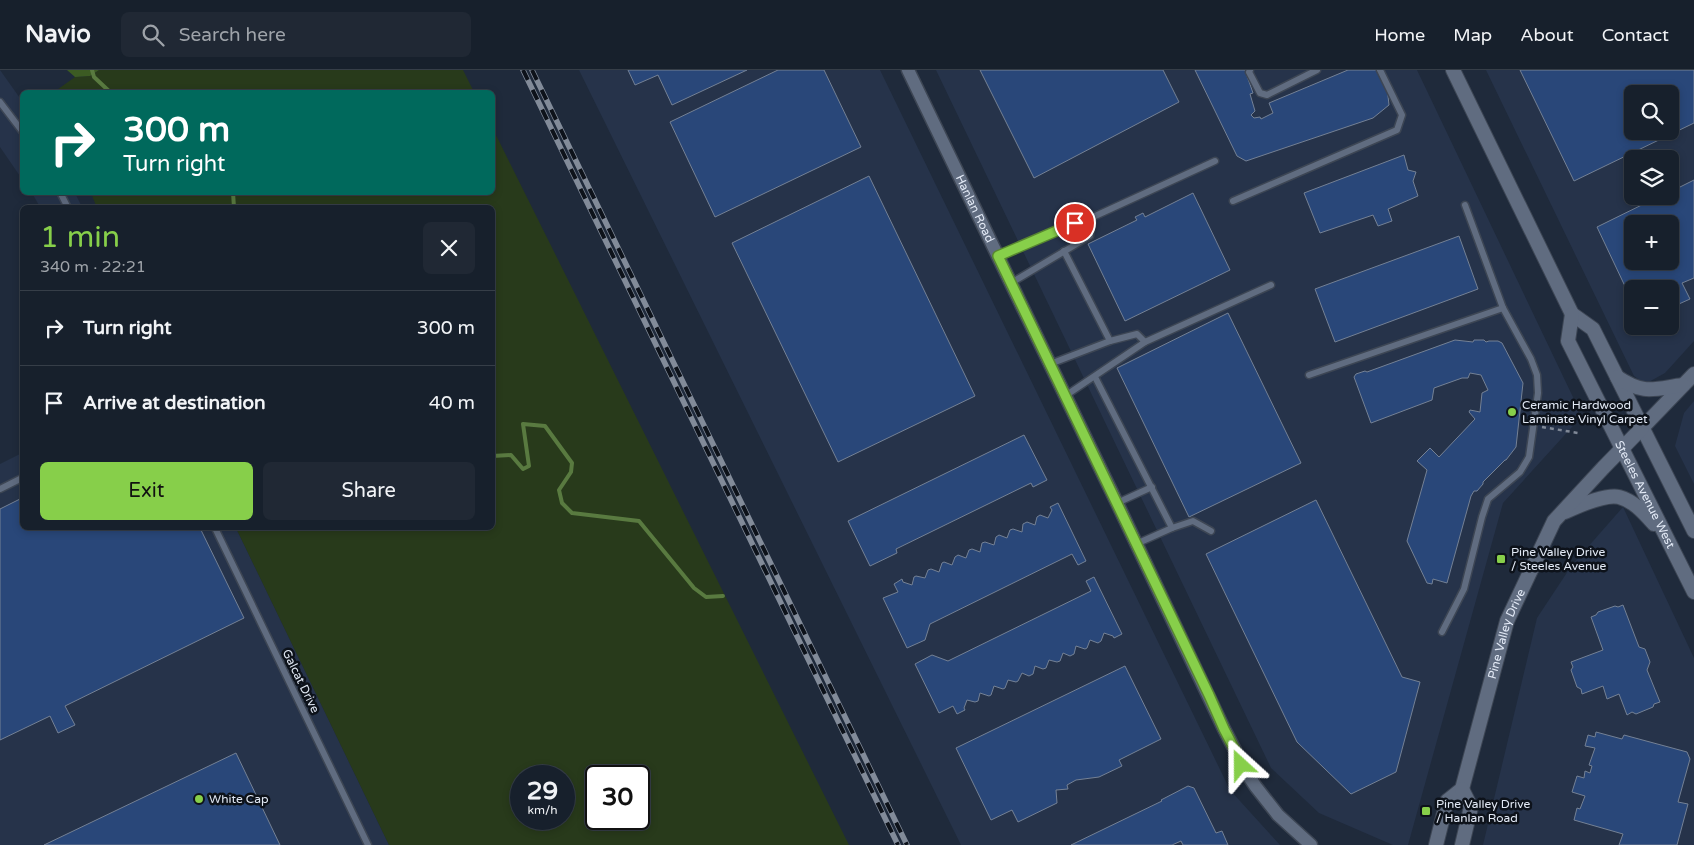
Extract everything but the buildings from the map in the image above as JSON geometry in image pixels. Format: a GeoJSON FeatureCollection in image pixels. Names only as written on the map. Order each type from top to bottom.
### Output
{"type":"FeatureCollection","features":[{"type":"Feature","properties":{"kind":"main road"},"geometry":{"type":"LineString","coordinates":[[1454,70],[1572,314],[1594,330],[1694,531]]}},
{"type":"Feature","properties":{"kind":"main road","name":"Steeles Avenue West"},"geometry":{"type":"LineString","coordinates":[[1572,314],[1568,341],[1694,592]]}},
{"type":"Feature","properties":{"kind":"main road","name":"Pine Valley Drive"},"geometry":{"type":"LineString","coordinates":[[1436,845],[1447,801],[1462,789],[1507,620],[1558,515],[1694,374]]}},
{"type":"Feature","properties":{"kind":"main road"},"geometry":{"type":"LineString","coordinates":[[1617,377],[1632,387],[1648,390],[1683,385]]}},
{"type":"Feature","properties":{"kind":"main road"},"geometry":{"type":"LineString","coordinates":[[1558,515],[1577,506],[1601,499],[1619,497],[1639,507],[1667,537]]}},
{"type":"Feature","properties":{"kind":"main road"},"geometry":{"type":"LineString","coordinates":[[1462,789],[1471,807],[1462,845]]}},
{"type":"Feature","properties":{"kind":"street","name":"Hanlan Road"},"geometry":{"type":"LineString","coordinates":[[908,70],[1241,765],[1278,815],[1311,845]]}},
{"type":"Feature","properties":{"kind":"lane"},"geometry":{"type":"LineString","coordinates":[[1250,70],[1249,72],[1260,93],[1267,95],[1317,70]]}},
{"type":"Feature","properties":{"kind":"lane"},"geometry":{"type":"LineString","coordinates":[[1233,201],[1397,130],[1402,114],[1380,70]]}},
{"type":"Feature","properties":{"kind":"lane"},"geometry":{"type":"LineString","coordinates":[[0,102],[20,129]]}},
{"type":"Feature","properties":{"kind":"lane"},"geometry":{"type":"LineString","coordinates":[[998,256],[1092,217],[1215,161]]}},
{"type":"Feature","properties":{"kind":"lane"},"geometry":{"type":"LineString","coordinates":[[1442,632],[1464,589],[1488,499],[1520,472],[1529,457],[1538,393],[1536,375],[1531,359],[1503,308],[1465,205]]}},
{"type":"Feature","properties":{"kind":"lane"},"geometry":{"type":"LineString","coordinates":[[1011,283],[1090,236],[1092,217]]}},
{"type":"Feature","properties":{"kind":"lane"},"geometry":{"type":"LineString","coordinates":[[1064,251],[1110,341]]}},
{"type":"Feature","properties":{"kind":"lane"},"geometry":{"type":"LineString","coordinates":[[1065,396],[1145,342],[1271,285]]}},
{"type":"Feature","properties":{"kind":"lane"},"geometry":{"type":"LineString","coordinates":[[1309,375],[1503,308]]}},
{"type":"Feature","properties":{"kind":"lane"},"geometry":{"type":"LineString","coordinates":[[1050,364],[1110,341],[1137,334],[1145,342]]}},
{"type":"Feature","properties":{"kind":"lane"},"geometry":{"type":"LineString","coordinates":[[1095,377],[1172,528]]}},
{"type":"Feature","properties":{"kind":"lane"},"geometry":{"type":"LineString","coordinates":[[0,489],[20,479]]}},
{"type":"Feature","properties":{"kind":"lane"},"geometry":{"type":"LineString","coordinates":[[1117,503],[1152,487]]}},
{"type":"Feature","properties":{"kind":"lane"},"geometry":{"type":"LineString","coordinates":[[1136,544],[1193,521],[1211,531]]}},
{"type":"Feature","properties":{"kind":"lane","name":"Galcat Drive"},"geometry":{"type":"LineString","coordinates":[[215,530],[368,845]]}},
{"type":"Feature","properties":{"kind":"path"},"geometry":{"type":"LineString","coordinates":[[1534,425],[1578,433]]}},
{"type":"Feature","properties":{"kind":"shaded area"},"geometry":{"type":"Polygon","coordinates":[[[0,70],[20,98],[20,176],[0,147],[0,70]]]}},
{"type":"Feature","properties":{"kind":"shaded area"},"geometry":{"type":"Polygon","coordinates":[[[579,70],[880,70],[1230,790],[1280,845],[961,845],[579,70]]]}},
{"type":"Feature","properties":{"kind":"shaded area"},"geometry":{"type":"Polygon","coordinates":[[[936,70],[1417,70],[1582,416],[1503,503],[1408,845],[1393,845],[1319,813],[1271,768],[936,70]]]}},
{"type":"Feature","properties":{"kind":"shaded area"},"geometry":{"type":"Polygon","coordinates":[[[1486,70],[1694,70],[1694,341],[1665,373],[1645,384],[1634,376],[1486,70]]]}},
{"type":"Feature","properties":{"kind":"shaded area"},"geometry":{"type":"Polygon","coordinates":[[[33,195],[76,195],[81,205],[39,205],[33,195]]]}},
{"type":"Feature","properties":{"kind":"shaded area"},"geometry":{"type":"Polygon","coordinates":[[[1694,401],[1694,484],[1675,446],[1684,413],[1694,401]]]}},
{"type":"Feature","properties":{"kind":"shaded area"},"geometry":{"type":"Polygon","coordinates":[[[20,454],[20,530],[237,530],[389,845],[0,845],[0,464],[20,454]]]}},
{"type":"Feature","properties":{"kind":"shaded area"},"geometry":{"type":"Polygon","coordinates":[[[1623,507],[1694,658],[1694,845],[1483,845],[1537,618],[1572,565],[1623,507]]]}},
{"type":"Feature","properties":{"kind":"green space"},"geometry":{"type":"Polygon","coordinates":[[[67,70],[99,70],[90,76],[75,77],[67,70]]]}},
{"type":"Feature","properties":{"kind":"green space"},"geometry":{"type":"Polygon","coordinates":[[[99,70],[463,70],[473,90],[57,90],[75,77],[90,76],[99,70]]]}},
{"type":"Feature","properties":{"kind":"green space"},"geometry":{"type":"Polygon","coordinates":[[[495,133],[849,845],[389,845],[237,530],[495,530],[495,205],[96,205],[92,195],[495,195],[495,133]]]}},
{"type":"Feature","properties":{"kind":"waterway"},"geometry":{"type":"LineString","coordinates":[[92,70],[94,77],[108,90]]}},
{"type":"Feature","properties":{"kind":"waterway"},"geometry":{"type":"LineString","coordinates":[[233,195],[234,205]]}},
{"type":"Feature","properties":{"kind":"waterway"},"geometry":{"type":"LineString","coordinates":[[495,456],[511,455],[523,469],[529,466],[523,424],[545,426],[572,463],[571,472],[559,490],[562,503],[572,513],[639,521],[694,588],[706,597],[723,596]]}},
{"type":"Feature","properties":{"kind":"railway"},"geometry":{"type":"LineString","coordinates":[[523,70],[898,845]]}},
{"type":"Feature","properties":{"kind":"railway"},"geometry":{"type":"LineString","coordinates":[[532,70],[907,845]]}},
{"type":"Feature","properties":{"kind":"place","name":"Ceramic Hardwood Laminate Vinyl Carpet"},"geometry":{"type":"Point","coordinates":[1512,412]}},
{"type":"Feature","properties":{"kind":"place","name":"Pine Valley Drive / Steeles Avenue"},"geometry":{"type":"Point","coordinates":[1501,559]}},
{"type":"Feature","properties":{"kind":"place","name":"White Cap"},"geometry":{"type":"Point","coordinates":[199,799]}},
{"type":"Feature","properties":{"kind":"place","name":"Pine Valley Drive / Hanlan Road"},"geometry":{"type":"Point","coordinates":[1426,811]}},
{"type":"Feature","properties":{"kind":"route"},"geometry":{"type":"LineString","coordinates":[[1075,223],[998,256],[1241,765]]}}]}
